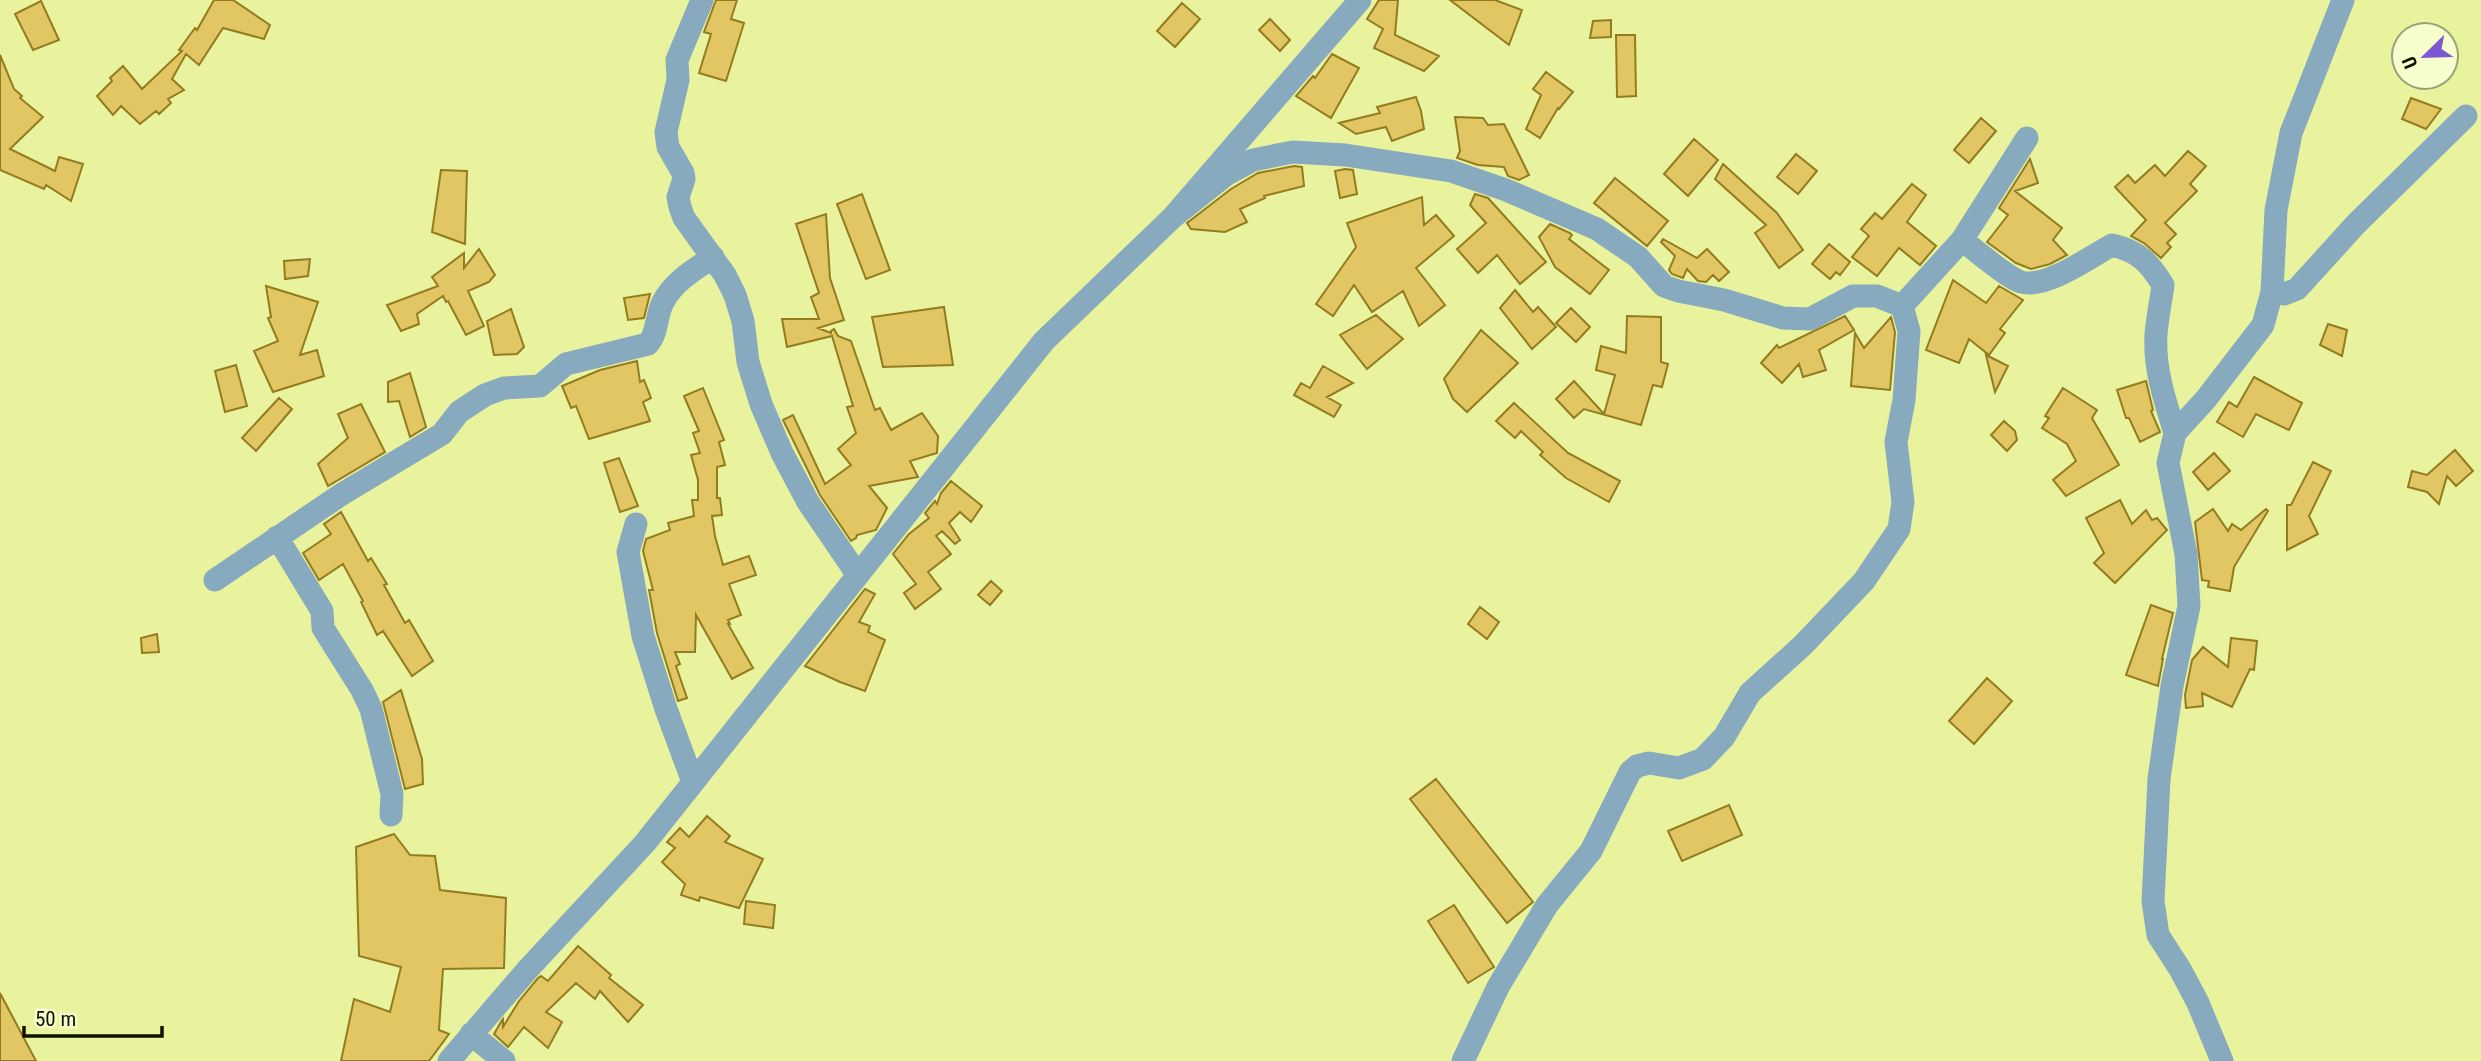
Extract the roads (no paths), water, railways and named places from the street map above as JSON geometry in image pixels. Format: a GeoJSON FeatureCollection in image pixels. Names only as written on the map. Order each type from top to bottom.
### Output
{"type":"FeatureCollection","features":[{"type":"Feature","properties":{"kind":"street"},"geometry":{"type":"LineString","coordinates":[[702,0],[677,60],[678,84],[666,132],[668,147],[683,173],[678,198],[680,207],[684,218],[713,257],[735,295],[743,321],[748,362],[761,404],[782,453],[808,502],[857,574]]}},
{"type":"Feature","properties":{"kind":"street"},"geometry":{"type":"LineString","coordinates":[[449,1061],[528,969],[645,843],[1044,341],[1172,217],[1360,0]]}},
{"type":"Feature","properties":{"kind":"street"},"geometry":{"type":"LineString","coordinates":[[2222,1061],[2198,1003],[2158,935],[2152,901],[2159,779],[2172,686],[2189,606],[2186,554],[2168,463],[2175,433],[2206,399],[2263,325],[2272,292],[2276,210],[2291,133],[2343,0]]}},
{"type":"Feature","properties":{"kind":"street"},"geometry":{"type":"LineString","coordinates":[[2272,292],[2284,294],[2297,289],[2356,225],[2466,116]]}},
{"type":"Feature","properties":{"kind":"street"},"geometry":{"type":"LineString","coordinates":[[1902,306],[1962,240],[2027,138]]}},
{"type":"Feature","properties":{"kind":"street"},"geometry":{"type":"LineString","coordinates":[[1172,217],[1227,174],[1253,160],[1293,152],[1369,158],[1451,170],[1563,214],[1597,229],[1624,246],[1664,286],[1678,291],[1724,300],[1783,317],[1810,319],[1853,296],[1877,296],[1902,306]]}},
{"type":"Feature","properties":{"kind":"street"},"geometry":{"type":"LineString","coordinates":[[1962,240],[2020,282],[2033,283],[2051,278],[2112,245],[2130,250],[2148,263],[2163,285],[2156,334],[2157,360],[2161,390],[2175,433]]}},
{"type":"Feature","properties":{"kind":"street"},"geometry":{"type":"LineString","coordinates":[[215,580],[342,494],[442,434],[459,412],[485,395],[504,388],[540,386],[566,364],[648,344],[653,339],[663,303],[671,290],[686,275],[713,257]]}},
{"type":"Feature","properties":{"kind":"street"},"geometry":{"type":"LineString","coordinates":[[1463,1061],[1498,987],[1547,905],[1591,851],[1630,772],[1637,766],[1649,764],[1679,768],[1703,759],[1724,737],[1750,693],[1803,645],[1864,580],[1899,530],[1903,502],[1896,442],[1904,400],[1909,331],[1902,306]]}},
{"type":"Feature","properties":{"kind":"street"},"geometry":{"type":"LineString","coordinates":[[636,524],[628,552],[643,636],[693,782]]}},
{"type":"Feature","properties":{"kind":"street"},"geometry":{"type":"LineString","coordinates":[[277,537],[321,611],[323,628],[371,709],[392,794],[391,815]]}},
{"type":"Feature","properties":{"kind":"street"},"geometry":{"type":"LineString","coordinates":[[471,1034],[504,1061]]}}]}
